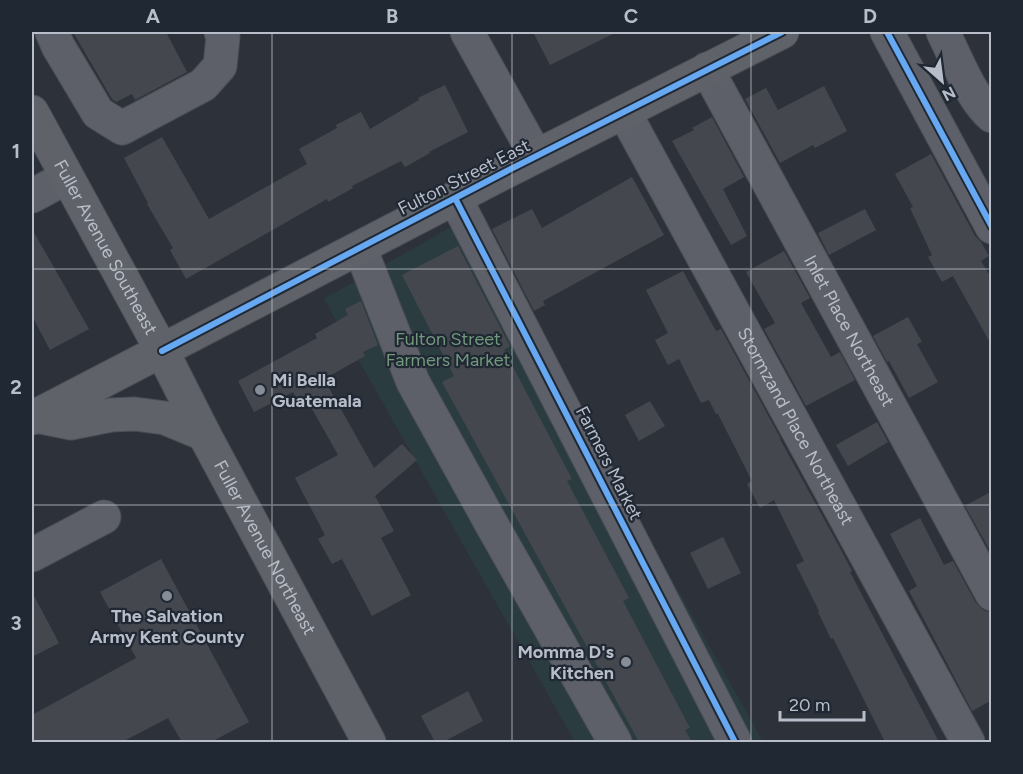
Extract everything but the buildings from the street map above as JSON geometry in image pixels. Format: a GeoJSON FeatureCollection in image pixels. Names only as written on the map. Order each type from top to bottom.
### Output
{"type":"FeatureCollection","features":[{"type":"Feature","properties":{"kind":"main road","name":"Fulton Street East"},"geometry":{"type":"LineString","coordinates":[[34,417],[536,156],[782,32]]}},
{"type":"Feature","properties":{"kind":"main road","name":"Fuller Avenue Southeast"},"geometry":{"type":"LineString","coordinates":[[32,112],[162,351]]}},
{"type":"Feature","properties":{"kind":"main road","name":"Fuller Avenue Northeast"},"geometry":{"type":"LineString","coordinates":[[162,351],[369,742]]}},
{"type":"Feature","properties":{"kind":"main road"},"geometry":{"type":"LineString","coordinates":[[34,417],[71,423],[111,415],[135,414],[165,418],[204,434]]}},
{"type":"Feature","properties":{"kind":"street"},"geometry":{"type":"LineString","coordinates":[[55,39],[98,113],[122,128],[203,85],[220,66],[223,37],[220,32]]}},
{"type":"Feature","properties":{"kind":"street"},"geometry":{"type":"LineString","coordinates":[[467,32],[536,156]]}},
{"type":"Feature","properties":{"kind":"street"},"geometry":{"type":"LineString","coordinates":[[887,32],[992,227]]}},
{"type":"Feature","properties":{"kind":"street"},"geometry":{"type":"LineString","coordinates":[[943,32],[982,109],[992,116]]}},
{"type":"Feature","properties":{"kind":"street","name":"Inlet Place Northeast"},"geometry":{"type":"LineString","coordinates":[[707,69],[992,594]]}},
{"type":"Feature","properties":{"kind":"street","name":"Stormzand Place Northeast"},"geometry":{"type":"LineString","coordinates":[[624,112],[968,742]]}},
{"type":"Feature","properties":{"kind":"street"},"geometry":{"type":"LineString","coordinates":[[32,196],[67,177]]}},
{"type":"Feature","properties":{"kind":"street","name":"Farmers Market"},"geometry":{"type":"LineString","coordinates":[[455,198],[735,742]]}},
{"type":"Feature","properties":{"kind":"street"},"geometry":{"type":"LineString","coordinates":[[360,248],[413,382],[615,742]]}},
{"type":"Feature","properties":{"kind":"street"},"geometry":{"type":"LineString","coordinates":[[32,555],[104,517]]}},
{"type":"Feature","properties":{"kind":"green space","name":"Fulton Street Farmers Market"},"geometry":{"type":"Polygon","coordinates":[[[469,217],[763,742],[575,742],[324,299],[469,217]]]}},
{"type":"Feature","properties":{"kind":"cycle path"},"geometry":{"type":"LineString","coordinates":[[162,351],[505,172],[782,32]]}},
{"type":"Feature","properties":{"kind":"cycle path"},"geometry":{"type":"LineString","coordinates":[[887,32],[992,227]]}},
{"type":"Feature","properties":{"kind":"cycle path"},"geometry":{"type":"LineString","coordinates":[[455,198],[735,742]]}},
{"type":"Feature","properties":{"kind":"place","name":"Mi Bella Guatemala"},"geometry":{"type":"Point","coordinates":[260,390]}},
{"type":"Feature","properties":{"kind":"place","name":"The Salvation Army Kent County"},"geometry":{"type":"Point","coordinates":[167,596]}},
{"type":"Feature","properties":{"kind":"place","name":"Momma D's Kitchen"},"geometry":{"type":"Point","coordinates":[626,662]}}]}
